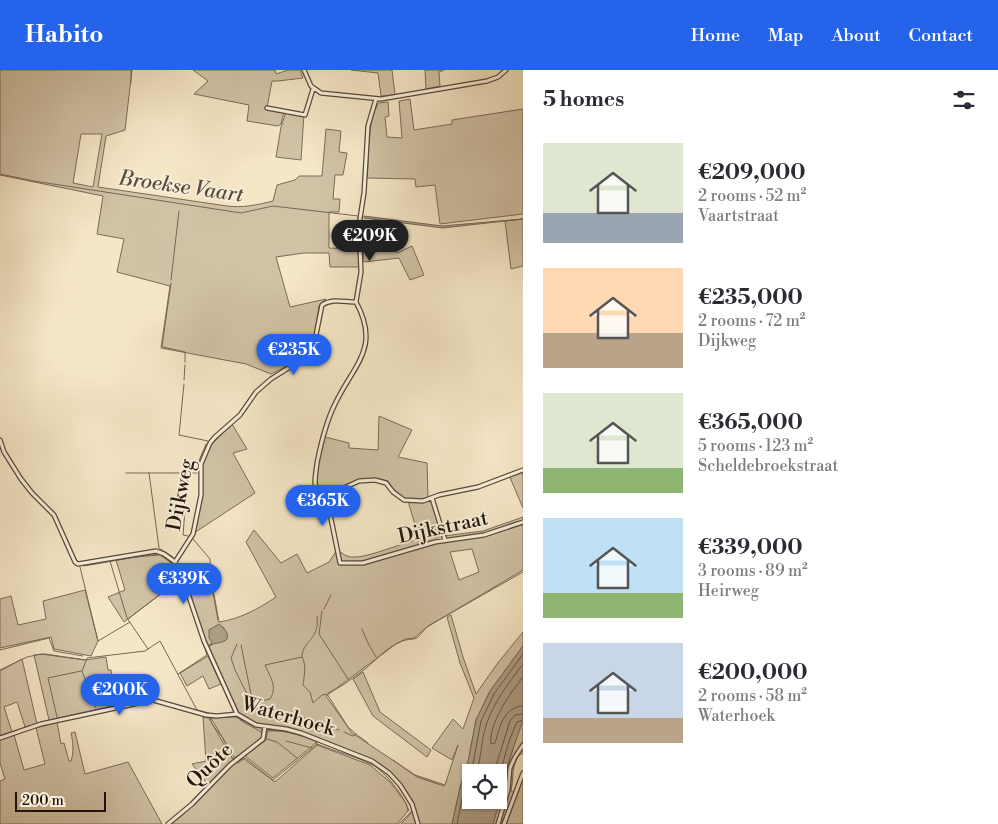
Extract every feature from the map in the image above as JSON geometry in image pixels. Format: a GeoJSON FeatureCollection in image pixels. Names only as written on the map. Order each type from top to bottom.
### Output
{"type":"FeatureCollection","features":[{"type":"Feature","properties":{"kind":"street"},"geometry":{"type":"LineString","coordinates":[[304,70],[313,88],[325,94],[344,94],[376,99],[390,99],[487,82],[498,77],[506,70]]}},
{"type":"Feature","properties":{"kind":"street"},"geometry":{"type":"LineString","coordinates":[[267,108],[305,115],[313,88]]}},
{"type":"Feature","properties":{"kind":"street"},"geometry":{"type":"LineString","coordinates":[[376,99],[368,126],[364,193],[359,235],[361,272],[356,302],[367,325],[367,342],[358,364],[335,404],[322,439],[315,484],[317,493],[324,497],[359,481],[375,480],[386,483],[393,492],[404,500],[418,501],[478,487],[523,470]]}},
{"type":"Feature","properties":{"kind":"street","name":"Dijkweg"},"geometry":{"type":"LineString","coordinates":[[175,562],[193,534],[201,495],[200,464],[210,443],[240,415],[256,392],[271,379],[310,355],[313,350],[322,306],[335,301],[356,302]]}},
{"type":"Feature","properties":{"kind":"street"},"geometry":{"type":"LineString","coordinates":[[0,440],[2,453],[32,493],[54,516],[75,562],[78,564],[156,551],[175,562],[191,599],[204,641],[236,714]]}},
{"type":"Feature","properties":{"kind":"street","name":"Dijkstraat"},"geometry":{"type":"LineString","coordinates":[[324,497],[328,504],[340,563],[363,562],[445,540],[484,535],[523,522]]}},
{"type":"Feature","properties":{"kind":"street"},"geometry":{"type":"LineString","coordinates":[[432,498],[445,540]]}},
{"type":"Feature","properties":{"kind":"street","name":"Waterhoek"},"geometry":{"type":"LineString","coordinates":[[0,738],[41,724],[153,700],[206,715],[236,714],[265,728],[286,729],[301,733],[363,756],[380,765],[400,785],[408,797],[418,824]]}},
{"type":"Feature","properties":{"kind":"street","name":"Quôte"},"geometry":{"type":"LineString","coordinates":[[168,824],[192,804],[230,765],[261,742],[265,736],[265,728]]}},
{"type":"Feature","properties":{"kind":"street"},"geometry":{"type":"LineString","coordinates":[[498,824],[509,786],[510,768],[523,745]]}},
{"type":"Feature","properties":{"kind":"street"},"geometry":{"type":"LineString","coordinates":[[504,824],[523,773]]}},
{"type":"Feature","properties":{"kind":"shaded area"},"geometry":{"type":"Polygon","coordinates":[[[0,70],[132,70],[125,130],[106,136],[98,187],[233,207],[256,205],[273,201],[277,185],[295,180],[299,176],[322,176],[326,129],[341,131],[339,152],[347,153],[343,175],[335,175],[333,199],[340,199],[339,212],[329,212],[329,248],[358,249],[359,267],[330,267],[329,253],[304,253],[276,257],[290,307],[326,299],[319,306],[312,350],[303,358],[271,374],[246,364],[161,348],[170,286],[117,272],[124,239],[97,234],[103,196],[0,175],[0,70]],[[81,134],[73,183],[93,187],[102,134],[81,134]]]}},
{"type":"Feature","properties":{"kind":"shaded area"},"geometry":{"type":"Polygon","coordinates":[[[193,70],[275,70],[276,74],[288,70],[300,70],[303,78],[272,81],[267,108],[284,112],[281,124],[278,126],[247,121],[249,105],[194,94],[208,81],[193,70]]]}},
{"type":"Feature","properties":{"kind":"shaded area"},"geometry":{"type":"Polygon","coordinates":[[[351,70],[392,70],[395,95],[381,96],[378,73],[351,70]]]}},
{"type":"Feature","properties":{"kind":"shaded area"},"geometry":{"type":"Polygon","coordinates":[[[425,70],[444,70],[439,72],[440,86],[426,89],[425,70]]]}},
{"type":"Feature","properties":{"kind":"shaded area"},"geometry":{"type":"Polygon","coordinates":[[[410,99],[414,130],[452,124],[452,120],[523,109],[523,214],[440,224],[435,185],[416,187],[415,179],[367,178],[370,128],[375,110],[379,103],[388,102],[389,116],[385,117],[387,137],[402,138],[399,101],[410,99]]]}},
{"type":"Feature","properties":{"kind":"shaded area"},"geometry":{"type":"Polygon","coordinates":[[[286,112],[304,114],[301,160],[276,157],[281,127],[286,112]]]}},
{"type":"Feature","properties":{"kind":"shaded area"},"geometry":{"type":"Polygon","coordinates":[[[523,219],[523,266],[511,269],[505,221],[523,219]]]}},
{"type":"Feature","properties":{"kind":"shaded area"},"geometry":{"type":"Polygon","coordinates":[[[393,244],[397,253],[412,246],[424,275],[410,280],[399,258],[364,262],[363,248],[393,244]]]}},
{"type":"Feature","properties":{"kind":"shaded area"},"geometry":{"type":"Polygon","coordinates":[[[379,416],[412,430],[398,457],[427,463],[428,497],[414,500],[404,498],[396,492],[388,481],[378,479],[353,482],[320,495],[317,490],[316,475],[325,437],[349,443],[349,448],[378,450],[379,416]]]}},
{"type":"Feature","properties":{"kind":"shaded area"},"geometry":{"type":"Polygon","coordinates":[[[232,424],[247,449],[233,453],[255,493],[194,533],[202,499],[202,462],[212,444],[232,424]]]}},
{"type":"Feature","properties":{"kind":"shaded area"},"geometry":{"type":"Polygon","coordinates":[[[523,470],[523,508],[509,475],[523,470]]]}},
{"type":"Feature","properties":{"kind":"shaded area"},"geometry":{"type":"Polygon","coordinates":[[[432,498],[444,536],[483,531],[523,517],[523,570],[427,627],[414,638],[406,639],[396,644],[326,696],[352,733],[415,775],[445,785],[458,745],[452,760],[432,748],[453,719],[463,729],[474,698],[460,663],[447,617],[451,615],[476,694],[523,632],[523,646],[490,691],[476,720],[467,764],[462,764],[462,782],[452,824],[401,824],[413,811],[408,794],[389,771],[373,760],[306,733],[255,723],[239,714],[209,651],[183,574],[198,573],[211,578],[219,622],[242,616],[276,597],[246,542],[254,530],[281,563],[297,554],[307,573],[329,562],[337,550],[347,556],[365,556],[428,537],[438,537],[436,525],[416,528],[408,501],[432,498]],[[472,549],[450,552],[459,580],[479,572],[472,549]],[[220,625],[209,630],[213,642],[210,646],[214,643],[225,641],[224,628],[220,625]]]}},
{"type":"Feature","properties":{"kind":"shaded area"},"geometry":{"type":"Polygon","coordinates":[[[159,554],[171,562],[180,579],[124,622],[108,597],[125,590],[116,560],[159,554]]]}},
{"type":"Feature","properties":{"kind":"shaded area"},"geometry":{"type":"Polygon","coordinates":[[[85,590],[98,641],[91,656],[54,649],[51,637],[0,648],[0,599],[11,596],[18,625],[46,619],[43,601],[85,590]]]}},
{"type":"Feature","properties":{"kind":"shaded area"},"geometry":{"type":"Polygon","coordinates":[[[45,654],[86,660],[106,657],[115,690],[125,688],[130,702],[49,720],[34,655],[45,654]]]}},
{"type":"Feature","properties":{"kind":"shaded area"},"geometry":{"type":"Polygon","coordinates":[[[208,656],[221,684],[209,689],[203,676],[187,686],[180,673],[208,656]]]}},
{"type":"Feature","properties":{"kind":"shaded area"},"geometry":{"type":"Polygon","coordinates":[[[22,659],[37,724],[25,727],[17,702],[4,707],[12,732],[0,736],[0,671],[22,659]]]}},
{"type":"Feature","properties":{"kind":"shaded area"},"geometry":{"type":"Polygon","coordinates":[[[363,672],[380,712],[431,750],[427,757],[373,716],[353,679],[363,672]]]}},
{"type":"Feature","properties":{"kind":"shaded area"},"geometry":{"type":"Polygon","coordinates":[[[203,717],[209,718],[233,760],[208,785],[192,764],[206,761],[203,717]]]}},
{"type":"Feature","properties":{"kind":"shaded area"},"geometry":{"type":"Polygon","coordinates":[[[235,717],[261,728],[263,733],[258,742],[235,759],[211,718],[235,717]]]}},
{"type":"Feature","properties":{"kind":"shaded area"},"geometry":{"type":"Polygon","coordinates":[[[523,720],[523,754],[520,754],[515,762],[511,791],[515,793],[523,773],[523,824],[493,824],[497,809],[507,809],[507,770],[523,720]]]}},
{"type":"Feature","properties":{"kind":"shaded area"},"geometry":{"type":"Polygon","coordinates":[[[57,722],[61,744],[64,743],[69,761],[71,761],[73,751],[71,733],[75,732],[85,774],[128,762],[162,824],[0,824],[0,781],[5,779],[0,763],[0,740],[14,735],[24,770],[45,764],[36,728],[57,722]]]}},
{"type":"Feature","properties":{"kind":"shaded area"},"geometry":{"type":"Polygon","coordinates":[[[268,730],[289,732],[317,742],[273,778],[245,756],[266,740],[268,730]]]}},
{"type":"Feature","properties":{"kind":"shaded area"},"geometry":{"type":"Polygon","coordinates":[[[317,745],[370,765],[390,782],[406,803],[408,811],[397,824],[170,824],[235,762],[238,763],[244,759],[275,782],[317,745]]]}},
{"type":"Feature","properties":{"kind":"water"},"geometry":{"type":"Polygon","coordinates":[[[364,216],[442,226],[523,219],[443,228],[364,218],[364,216]]]}},
{"type":"Feature","properties":{"kind":"water"},"geometry":{"type":"Polygon","coordinates":[[[436,525],[440,536],[424,538],[420,528],[436,525]]]}},
{"type":"Feature","properties":{"kind":"water"},"geometry":{"type":"Polygon","coordinates":[[[219,624],[227,632],[227,639],[209,646],[212,642],[209,638],[209,630],[219,624]]]}},
{"type":"Feature","properties":{"kind":"water"},"geometry":{"type":"Polygon","coordinates":[[[523,646],[523,720],[507,766],[507,764],[467,764],[476,720],[490,691],[523,646]]]}},
{"type":"Feature","properties":{"kind":"water"},"geometry":{"type":"Polygon","coordinates":[[[462,782],[462,809],[497,809],[493,824],[452,824],[462,782]]]}},
{"type":"Feature","properties":{"kind":"waterway"},"geometry":{"type":"LineString","coordinates":[[131,70],[131,83]]}},
{"type":"Feature","properties":{"kind":"waterway","name":"Broekse Vaart"},"geometry":{"type":"LineString","coordinates":[[0,174],[241,213],[273,206],[358,216]]}},
{"type":"Feature","properties":{"kind":"waterway"},"geometry":{"type":"LineString","coordinates":[[171,280],[179,211]]}},
{"type":"Feature","properties":{"kind":"waterway"},"geometry":{"type":"LineString","coordinates":[[171,283],[162,346],[185,352],[185,362]]}},
{"type":"Feature","properties":{"kind":"waterway"},"geometry":{"type":"LineString","coordinates":[[184,380],[185,365]]}},
{"type":"Feature","properties":{"kind":"waterway"},"geometry":{"type":"LineString","coordinates":[[184,384],[179,435],[208,441]]}},
{"type":"Feature","properties":{"kind":"waterway"},"geometry":{"type":"LineString","coordinates":[[198,463],[206,444]]}},
{"type":"Feature","properties":{"kind":"waterway"},"geometry":{"type":"LineString","coordinates":[[126,473],[197,473],[197,466]]}},
{"type":"Feature","properties":{"kind":"waterway"},"geometry":{"type":"LineString","coordinates":[[149,473],[159,548],[173,557]]}},
{"type":"Feature","properties":{"kind":"waterway"},"geometry":{"type":"LineString","coordinates":[[188,474],[183,535],[188,536]]}},
{"type":"Feature","properties":{"kind":"waterway"},"geometry":{"type":"LineString","coordinates":[[56,515],[79,562],[154,550]]}},
{"type":"Feature","properties":{"kind":"waterway"},"geometry":{"type":"LineString","coordinates":[[193,539],[210,559],[211,578]]}},
{"type":"Feature","properties":{"kind":"waterway"},"geometry":{"type":"LineString","coordinates":[[134,557],[160,555],[173,564],[180,576]]}},
{"type":"Feature","properties":{"kind":"waterway"},"geometry":{"type":"LineString","coordinates":[[84,566],[130,558]]}},
{"type":"Feature","properties":{"kind":"waterway"},"geometry":{"type":"LineString","coordinates":[[110,561],[127,618],[148,649]]}},
{"type":"Feature","properties":{"kind":"waterway"},"geometry":{"type":"LineString","coordinates":[[80,567],[98,641],[130,622]]}},
{"type":"Feature","properties":{"kind":"waterway"},"geometry":{"type":"LineString","coordinates":[[328,693],[353,678],[396,644],[404,640],[417,638],[428,626],[523,572]]}},
{"type":"Feature","properties":{"kind":"waterway"},"geometry":{"type":"LineString","coordinates":[[128,619],[181,579],[185,589]]}},
{"type":"Feature","properties":{"kind":"waterway"},"geometry":{"type":"LineString","coordinates":[[211,582],[218,620]]}},
{"type":"Feature","properties":{"kind":"waterway"},"geometry":{"type":"LineString","coordinates":[[324,609],[331,595]]}},
{"type":"Feature","properties":{"kind":"waterway"},"geometry":{"type":"LineString","coordinates":[[322,611],[319,634],[348,679]]}},
{"type":"Feature","properties":{"kind":"waterway"},"geometry":{"type":"LineString","coordinates":[[302,657],[305,647],[316,631],[317,616]]}},
{"type":"Feature","properties":{"kind":"waterway"},"geometry":{"type":"LineString","coordinates":[[362,629],[376,657]]}},
{"type":"Feature","properties":{"kind":"waterway"},"geometry":{"type":"LineString","coordinates":[[0,650],[49,638],[54,651],[83,656]]}},
{"type":"Feature","properties":{"kind":"waterway"},"geometry":{"type":"LineString","coordinates":[[202,640],[203,644]]}},
{"type":"Feature","properties":{"kind":"waterway"},"geometry":{"type":"LineString","coordinates":[[96,708],[82,671],[87,658],[145,651],[160,641],[197,710],[209,713]]}},
{"type":"Feature","properties":{"kind":"waterway"},"geometry":{"type":"LineString","coordinates":[[237,644],[231,658],[235,670],[253,706],[263,711],[271,712]]}},
{"type":"Feature","properties":{"kind":"waterway"},"geometry":{"type":"LineString","coordinates":[[241,645],[252,699],[262,701],[270,699],[272,695],[273,686],[265,665],[302,657],[305,667],[303,685],[310,692],[313,703],[322,695],[327,694],[348,727],[356,734]]}},
{"type":"Feature","properties":{"kind":"waterway"},"geometry":{"type":"LineString","coordinates":[[178,674],[207,655],[205,648]]}},
{"type":"Feature","properties":{"kind":"waterway"},"geometry":{"type":"LineString","coordinates":[[0,670],[27,657],[41,654],[85,660]]}},
{"type":"Feature","properties":{"kind":"waterway"},"geometry":{"type":"LineString","coordinates":[[57,717],[48,678],[81,671]]}},
{"type":"Feature","properties":{"kind":"waterway"},"geometry":{"type":"LineString","coordinates":[[275,712],[294,715]]}},
{"type":"Feature","properties":{"kind":"waterway"},"geometry":{"type":"LineString","coordinates":[[298,716],[339,730]]}},
{"type":"Feature","properties":{"kind":"waterway"},"geometry":{"type":"LineString","coordinates":[[210,718],[233,759],[253,745]]}},
{"type":"Feature","properties":{"kind":"waterway"},"geometry":{"type":"LineString","coordinates":[[240,720],[263,733]]}},
{"type":"Feature","properties":{"kind":"waterway"},"geometry":{"type":"LineString","coordinates":[[269,731],[292,733],[315,741],[317,744]]}},
{"type":"Feature","properties":{"kind":"waterway"},"geometry":{"type":"LineString","coordinates":[[344,732],[353,736],[356,734],[368,743]]}},
{"type":"Feature","properties":{"kind":"waterway"},"geometry":{"type":"LineString","coordinates":[[267,739],[277,742],[297,758]]}},
{"type":"Feature","properties":{"kind":"waterway"},"geometry":{"type":"LineString","coordinates":[[286,741],[312,748]]}},
{"type":"Feature","properties":{"kind":"waterway"},"geometry":{"type":"LineString","coordinates":[[236,762],[245,758],[273,780],[317,744],[376,767],[394,785],[409,811]]}},
{"type":"Feature","properties":{"kind":"waterway"},"geometry":{"type":"LineString","coordinates":[[393,760],[417,777],[444,786]]}},
{"type":"Feature","properties":{"kind":"waterway"},"geometry":{"type":"LineString","coordinates":[[399,824],[412,811]]}}]}
